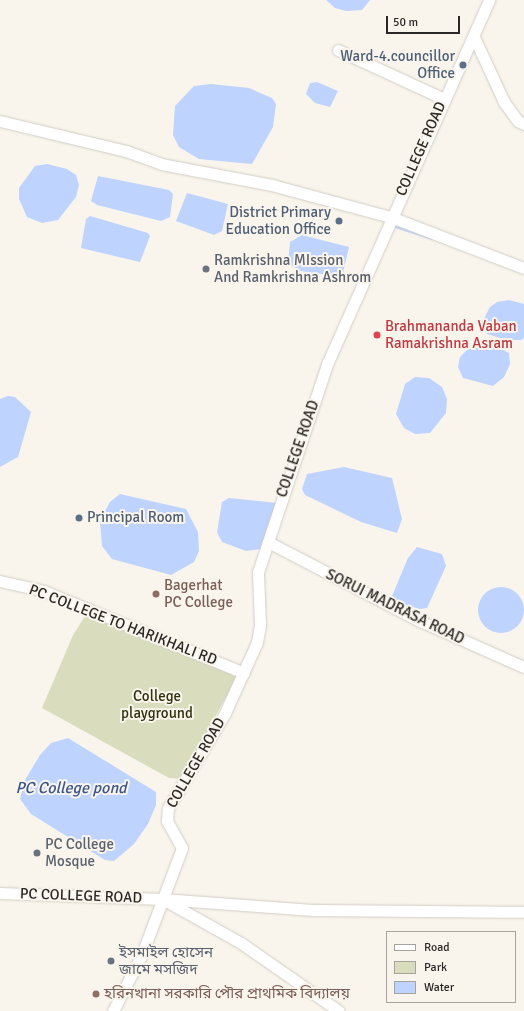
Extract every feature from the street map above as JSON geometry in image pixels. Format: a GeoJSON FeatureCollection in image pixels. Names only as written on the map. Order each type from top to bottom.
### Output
{"type":"FeatureCollection","features":[{"type":"Feature","properties":{"kind":"street","name":"COLLEGE ROAD"},"geometry":{"type":"LineString","coordinates":[[162,899],[182,848],[166,821],[167,813],[225,713],[244,673],[259,631],[258,572],[328,362],[391,217],[444,99],[474,37],[489,0]]}},
{"type":"Feature","properties":{"kind":"street"},"geometry":{"type":"LineString","coordinates":[[474,37],[504,102],[518,122],[524,124]]}},
{"type":"Feature","properties":{"kind":"street"},"geometry":{"type":"LineString","coordinates":[[338,50],[444,99]]}},
{"type":"Feature","properties":{"kind":"street"},"geometry":{"type":"LineString","coordinates":[[0,121],[126,151],[161,164],[272,185],[391,217],[524,268]]}},
{"type":"Feature","properties":{"kind":"street","name":"SORUI MADRASA ROAD"},"geometry":{"type":"LineString","coordinates":[[268,542],[420,621],[524,667]]}},
{"type":"Feature","properties":{"kind":"street","name":"PC COLLEGE TO HARIKHALI RD"},"geometry":{"type":"LineString","coordinates":[[0,581],[44,591],[244,673]]}},
{"type":"Feature","properties":{"kind":"street","name":"PC COLLEGE ROAD"},"geometry":{"type":"LineString","coordinates":[[0,893],[162,899],[313,910],[524,912]]}},
{"type":"Feature","properties":{"kind":"street"},"geometry":{"type":"LineString","coordinates":[[113,1011],[142,954],[162,899],[241,943],[339,1011]]}},
{"type":"Feature","properties":{"kind":"green space","name":"College playground"},"geometry":{"type":"Polygon","coordinates":[[[87,613],[237,677],[181,779],[169,778],[42,708],[73,635],[87,613]]]}},
{"type":"Feature","properties":{"kind":"water"},"geometry":{"type":"Polygon","coordinates":[[[326,0],[370,0],[362,10],[346,11],[335,8],[326,0]]]}},
{"type":"Feature","properties":{"kind":"water"},"geometry":{"type":"Polygon","coordinates":[[[317,82],[338,91],[330,107],[315,103],[306,94],[310,83],[317,82]]]}},
{"type":"Feature","properties":{"kind":"water"},"geometry":{"type":"Polygon","coordinates":[[[211,84],[249,88],[272,98],[276,104],[273,127],[252,164],[199,159],[179,147],[173,135],[175,106],[194,86],[211,84]]]}},
{"type":"Feature","properties":{"kind":"water"},"geometry":{"type":"Polygon","coordinates":[[[47,164],[67,169],[76,175],[79,185],[76,197],[58,220],[42,223],[27,217],[19,199],[19,188],[35,166],[47,164]]]}},
{"type":"Feature","properties":{"kind":"water"},"geometry":{"type":"Polygon","coordinates":[[[98,176],[169,190],[173,194],[170,217],[161,221],[97,205],[91,201],[98,176]]]}},
{"type":"Feature","properties":{"kind":"water"},"geometry":{"type":"Polygon","coordinates":[[[187,193],[228,204],[222,231],[214,235],[176,221],[187,193]]]}},
{"type":"Feature","properties":{"kind":"water"},"geometry":{"type":"Polygon","coordinates":[[[90,216],[148,233],[150,236],[140,262],[81,248],[86,219],[90,216]]]}},
{"type":"Feature","properties":{"kind":"water"},"geometry":{"type":"Polygon","coordinates":[[[302,235],[349,247],[342,277],[301,271],[288,264],[290,242],[302,235]]]}},
{"type":"Feature","properties":{"kind":"water"},"geometry":{"type":"Polygon","coordinates":[[[509,300],[524,304],[524,338],[521,340],[507,340],[487,334],[484,319],[490,307],[497,302],[509,300]]]}},
{"type":"Feature","properties":{"kind":"water"},"geometry":{"type":"Polygon","coordinates":[[[493,345],[509,353],[510,364],[504,377],[493,386],[463,378],[458,367],[460,357],[468,349],[493,345]]]}},
{"type":"Feature","properties":{"kind":"water"},"geometry":{"type":"Polygon","coordinates":[[[415,377],[429,378],[442,387],[447,399],[446,413],[430,433],[415,434],[404,428],[396,414],[405,384],[415,377]]]}},
{"type":"Feature","properties":{"kind":"water"},"geometry":{"type":"Polygon","coordinates":[[[8,396],[15,397],[31,412],[18,457],[0,467],[0,399],[8,396]]]}},
{"type":"Feature","properties":{"kind":"water"},"geometry":{"type":"Polygon","coordinates":[[[344,467],[392,478],[402,519],[397,533],[361,522],[305,495],[302,489],[307,474],[344,467]]]}},
{"type":"Feature","properties":{"kind":"water"},"geometry":{"type":"Polygon","coordinates":[[[120,494],[186,509],[198,532],[199,551],[194,562],[171,575],[112,559],[102,546],[100,520],[110,502],[120,494]]]}},
{"type":"Feature","properties":{"kind":"water"},"geometry":{"type":"Polygon","coordinates":[[[229,498],[277,503],[261,549],[246,551],[222,542],[217,532],[222,502],[229,498]]]}},
{"type":"Feature","properties":{"kind":"water"},"geometry":{"type":"Polygon","coordinates":[[[417,547],[442,554],[446,566],[427,608],[420,609],[398,603],[392,596],[408,558],[417,547]]]}},
{"type":"Feature","properties":{"kind":"water"},"geometry":{"type":"Polygon","coordinates":[[[501,587],[514,591],[520,597],[524,610],[520,623],[514,629],[501,633],[488,629],[482,623],[478,610],[482,597],[488,591],[501,587]]]}},
{"type":"Feature","properties":{"kind":"water","name":"PC College pond"},"geometry":{"type":"Polygon","coordinates":[[[68,738],[156,792],[156,805],[148,824],[134,844],[114,861],[105,860],[31,814],[20,799],[25,780],[40,755],[51,743],[68,738]]]}},
{"type":"Feature","properties":{"kind":"waterway"},"geometry":{"type":"LineString","coordinates":[[395,226],[431,238]]}},
{"type":"Feature","properties":{"kind":"place","name":"Ward-4.councillor Office"},"geometry":{"type":"Point","coordinates":[463,65]}},
{"type":"Feature","properties":{"kind":"place","name":"District Primary Education Office"},"geometry":{"type":"Point","coordinates":[339,221]}},
{"type":"Feature","properties":{"kind":"place","name":"Ramkrishna MIssion And Ramkrishna Ashrom"},"geometry":{"type":"Point","coordinates":[206,269]}},
{"type":"Feature","properties":{"kind":"place","name":"Brahmananda Vaban Ramakrishna Asram"},"geometry":{"type":"Point","coordinates":[377,335]}},
{"type":"Feature","properties":{"kind":"place","name":"Principal Room"},"geometry":{"type":"Point","coordinates":[79,518]}},
{"type":"Feature","properties":{"kind":"place","name":"Bagerhat PC College"},"geometry":{"type":"Point","coordinates":[156,594]}},
{"type":"Feature","properties":{"kind":"place","name":"PC College Mosque"},"geometry":{"type":"Point","coordinates":[37,853]}},
{"type":"Feature","properties":{"kind":"place","name":"ইসমাইল হোসেন জামে মসজিদ"},"geometry":{"type":"Point","coordinates":[111,961]}},
{"type":"Feature","properties":{"kind":"place","name":"হরিনখানা সরকারি পৌর প্রাথমিক বিদ্যালয়"},"geometry":{"type":"Point","coordinates":[96,994]}}]}
